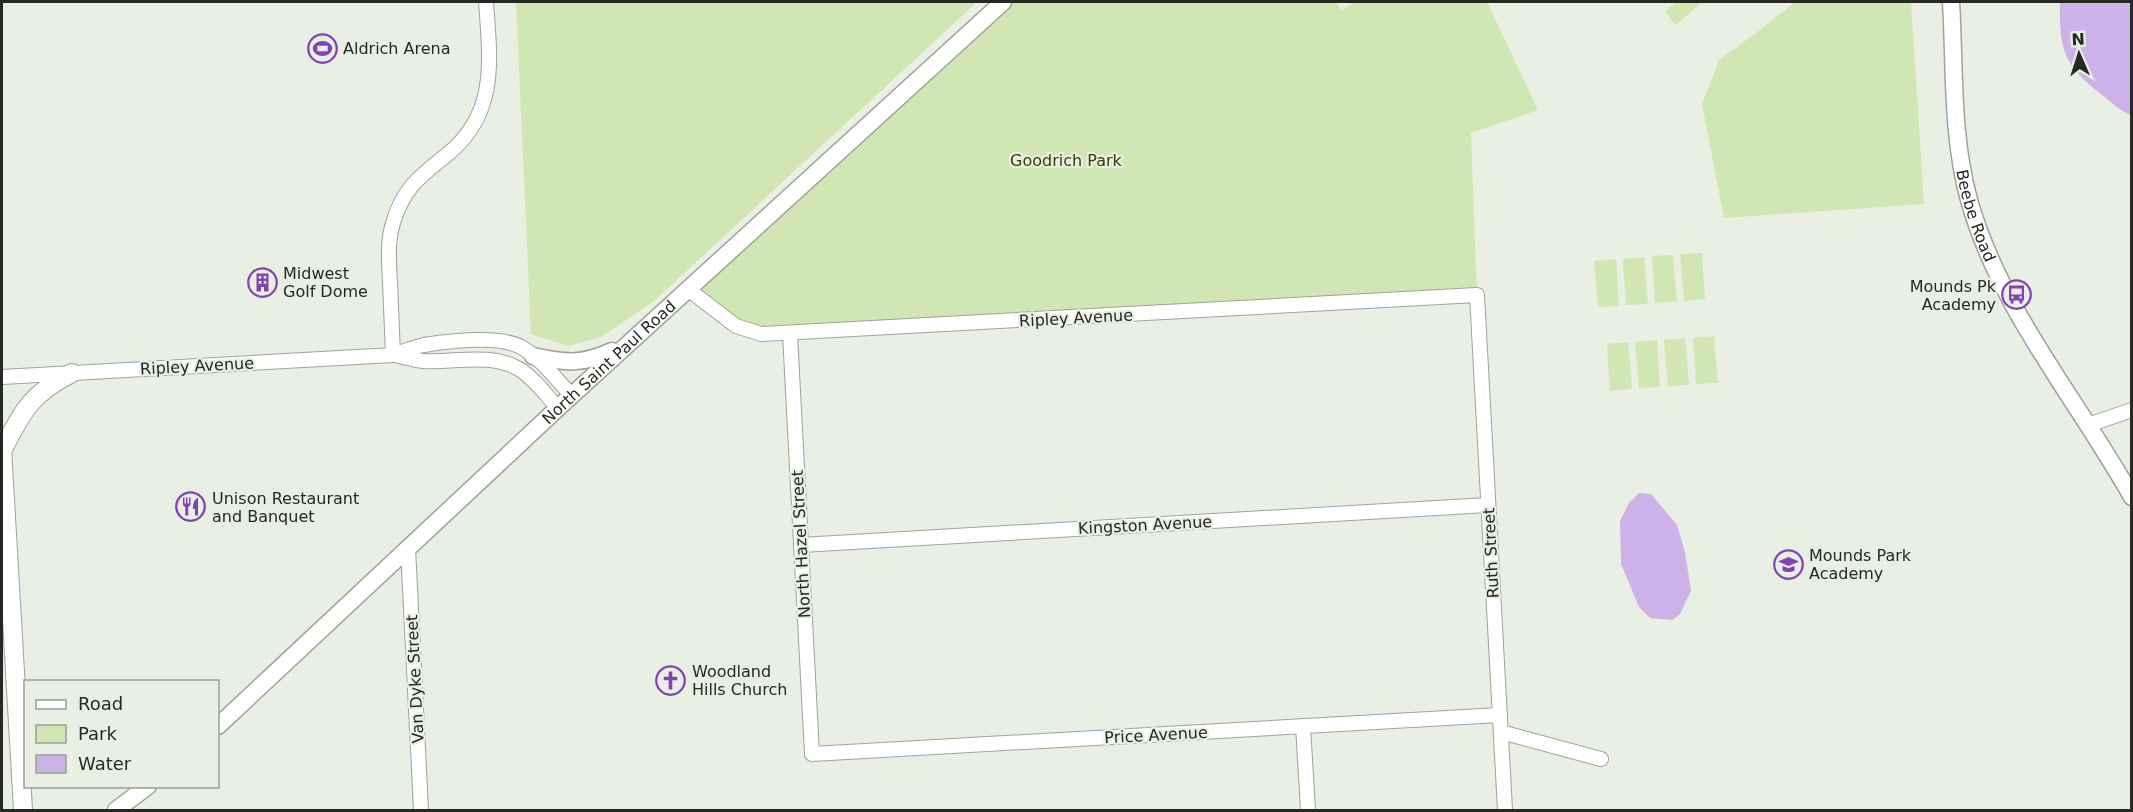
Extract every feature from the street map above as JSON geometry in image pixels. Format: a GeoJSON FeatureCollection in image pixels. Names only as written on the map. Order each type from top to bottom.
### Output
{"type":"FeatureCollection","features":[{"type":"Feature","properties":{"kind":"main road"},"geometry":{"type":"LineString","coordinates":[[23,810],[2,450],[32,400],[49,386],[72,373]]}},
{"type":"Feature","properties":{"kind":"street"},"geometry":{"type":"LineString","coordinates":[[393,355],[389,257],[393,223],[411,186],[423,173],[454,149],[478,117],[487,94],[490,75],[486,2]]}},
{"type":"Feature","properties":{"kind":"street","name":"North Saint Paul Road"},"geometry":{"type":"LineString","coordinates":[[219,725],[572,395],[1003,2]]}},
{"type":"Feature","properties":{"kind":"street","name":"Beebe Road"},"geometry":{"type":"LineString","coordinates":[[1952,2],[1954,119],[1959,158],[1977,226],[1988,255],[2009,297],[2132,497]]}},
{"type":"Feature","properties":{"kind":"street","name":"Ripley Avenue"},"geometry":{"type":"LineString","coordinates":[[689,290],[736,326],[761,334],[1477,295]]}},
{"type":"Feature","properties":{"kind":"street","name":"Ruth Street"},"geometry":{"type":"LineString","coordinates":[[1477,295],[1505,810]]}},
{"type":"Feature","properties":{"kind":"street","name":"North Hazel Street"},"geometry":{"type":"LineString","coordinates":[[790,334],[812,754]]}},
{"type":"Feature","properties":{"kind":"street","name":"Ripley Avenue"},"geometry":{"type":"LineString","coordinates":[[393,355],[423,345],[486,340],[515,345],[533,356],[572,395]]}},
{"type":"Feature","properties":{"kind":"street"},"geometry":{"type":"LineString","coordinates":[[533,356],[565,363],[594,360],[629,343]]}},
{"type":"Feature","properties":{"kind":"street","name":"Ripley Avenue"},"geometry":{"type":"LineString","coordinates":[[2,377],[393,355],[424,361],[502,362],[526,374],[558,408]]}},
{"type":"Feature","properties":{"kind":"street"},"geometry":{"type":"LineString","coordinates":[[2088,425],[2132,410]]}},
{"type":"Feature","properties":{"kind":"street","name":"Kingston Avenue"},"geometry":{"type":"LineString","coordinates":[[801,545],[1488,505]]}},
{"type":"Feature","properties":{"kind":"street","name":"Van Dyke Street"},"geometry":{"type":"LineString","coordinates":[[408,548],[421,810]]}},
{"type":"Feature","properties":{"kind":"street","name":"Price Avenue"},"geometry":{"type":"LineString","coordinates":[[812,754],[1500,715]]}},
{"type":"Feature","properties":{"kind":"street"},"geometry":{"type":"LineString","coordinates":[[1303,726],[1308,810]]}},
{"type":"Feature","properties":{"kind":"street"},"geometry":{"type":"LineString","coordinates":[[1501,732],[1601,759]]}},
{"type":"Feature","properties":{"kind":"street"},"geometry":{"type":"LineString","coordinates":[[116,810],[147,788]]}},
{"type":"Feature","properties":{"kind":"street"},"geometry":{"type":"LineString","coordinates":[[137,810],[149,788]]}},
{"type":"Feature","properties":{"kind":"green space"},"geometry":{"type":"Polygon","coordinates":[[[516,2],[977,2],[653,302],[601,337],[568,346],[531,334],[516,2]]]}},
{"type":"Feature","properties":{"kind":"green space","name":"Goodrich Park"},"geometry":{"type":"Polygon","coordinates":[[[1003,2],[1336,2],[1341,10],[1356,2],[1487,2],[1538,110],[1471,133],[1477,295],[790,334],[736,326],[689,290],[1003,2]]]}},
{"type":"Feature","properties":{"kind":"green space"},"geometry":{"type":"Polygon","coordinates":[[[1676,2],[1702,2],[1676,25],[1665,12],[1676,2]]]}},
{"type":"Feature","properties":{"kind":"green space"},"geometry":{"type":"Polygon","coordinates":[[[1795,2],[1911,2],[1924,204],[1724,218],[1702,104],[1719,60],[1795,2]]]}},
{"type":"Feature","properties":{"kind":"green space"},"geometry":{"type":"Polygon","coordinates":[[[1702,253],[1705,299],[1684,301],[1680,254],[1702,253]]]}},
{"type":"Feature","properties":{"kind":"green space"},"geometry":{"type":"Polygon","coordinates":[[[1673,255],[1677,301],[1655,303],[1652,256],[1673,255]]]}},
{"type":"Feature","properties":{"kind":"green space"},"geometry":{"type":"Polygon","coordinates":[[[1644,257],[1648,304],[1626,305],[1623,259],[1644,257]]]}},
{"type":"Feature","properties":{"kind":"green space"},"geometry":{"type":"Polygon","coordinates":[[[1616,259],[1619,306],[1598,307],[1594,261],[1616,259]]]}},
{"type":"Feature","properties":{"kind":"green space"},"geometry":{"type":"Polygon","coordinates":[[[1714,336],[1718,383],[1696,384],[1693,338],[1714,336]]]}},
{"type":"Feature","properties":{"kind":"green space"},"geometry":{"type":"Polygon","coordinates":[[[1685,338],[1689,385],[1668,386],[1664,340],[1685,338]]]}},
{"type":"Feature","properties":{"kind":"green space"},"geometry":{"type":"Polygon","coordinates":[[[1657,340],[1660,387],[1639,388],[1635,342],[1657,340]]]}},
{"type":"Feature","properties":{"kind":"green space"},"geometry":{"type":"Polygon","coordinates":[[[1628,342],[1632,389],[1610,391],[1607,344],[1628,342]]]}},
{"type":"Feature","properties":{"kind":"water"},"geometry":{"type":"Polygon","coordinates":[[[2060,2],[2131,2],[2131,115],[2088,84],[2071,64],[2063,44],[2060,2]]]}},
{"type":"Feature","properties":{"kind":"water"},"geometry":{"type":"Polygon","coordinates":[[[1639,493],[1651,494],[1677,525],[1685,552],[1691,591],[1680,614],[1672,620],[1650,618],[1639,607],[1621,564],[1620,521],[1629,503],[1639,493]]]}},
{"type":"Feature","properties":{"kind":"place","name":"Aldrich Arena"},"geometry":{"type":"Point","coordinates":[322,48]}},
{"type":"Feature","properties":{"kind":"place","name":"Midwest Golf Dome"},"geometry":{"type":"Point","coordinates":[262,282]}},
{"type":"Feature","properties":{"kind":"place","name":"Mounds Pk Academy"},"geometry":{"type":"Point","coordinates":[2017,295]}},
{"type":"Feature","properties":{"kind":"place","name":"Unison Restaurant and Banquet"},"geometry":{"type":"Point","coordinates":[191,507]}},
{"type":"Feature","properties":{"kind":"place","name":"Mounds Park Academy"},"geometry":{"type":"Point","coordinates":[1788,564]}},
{"type":"Feature","properties":{"kind":"place","name":"Woodland Hills Church"},"geometry":{"type":"Point","coordinates":[671,680]}}]}
